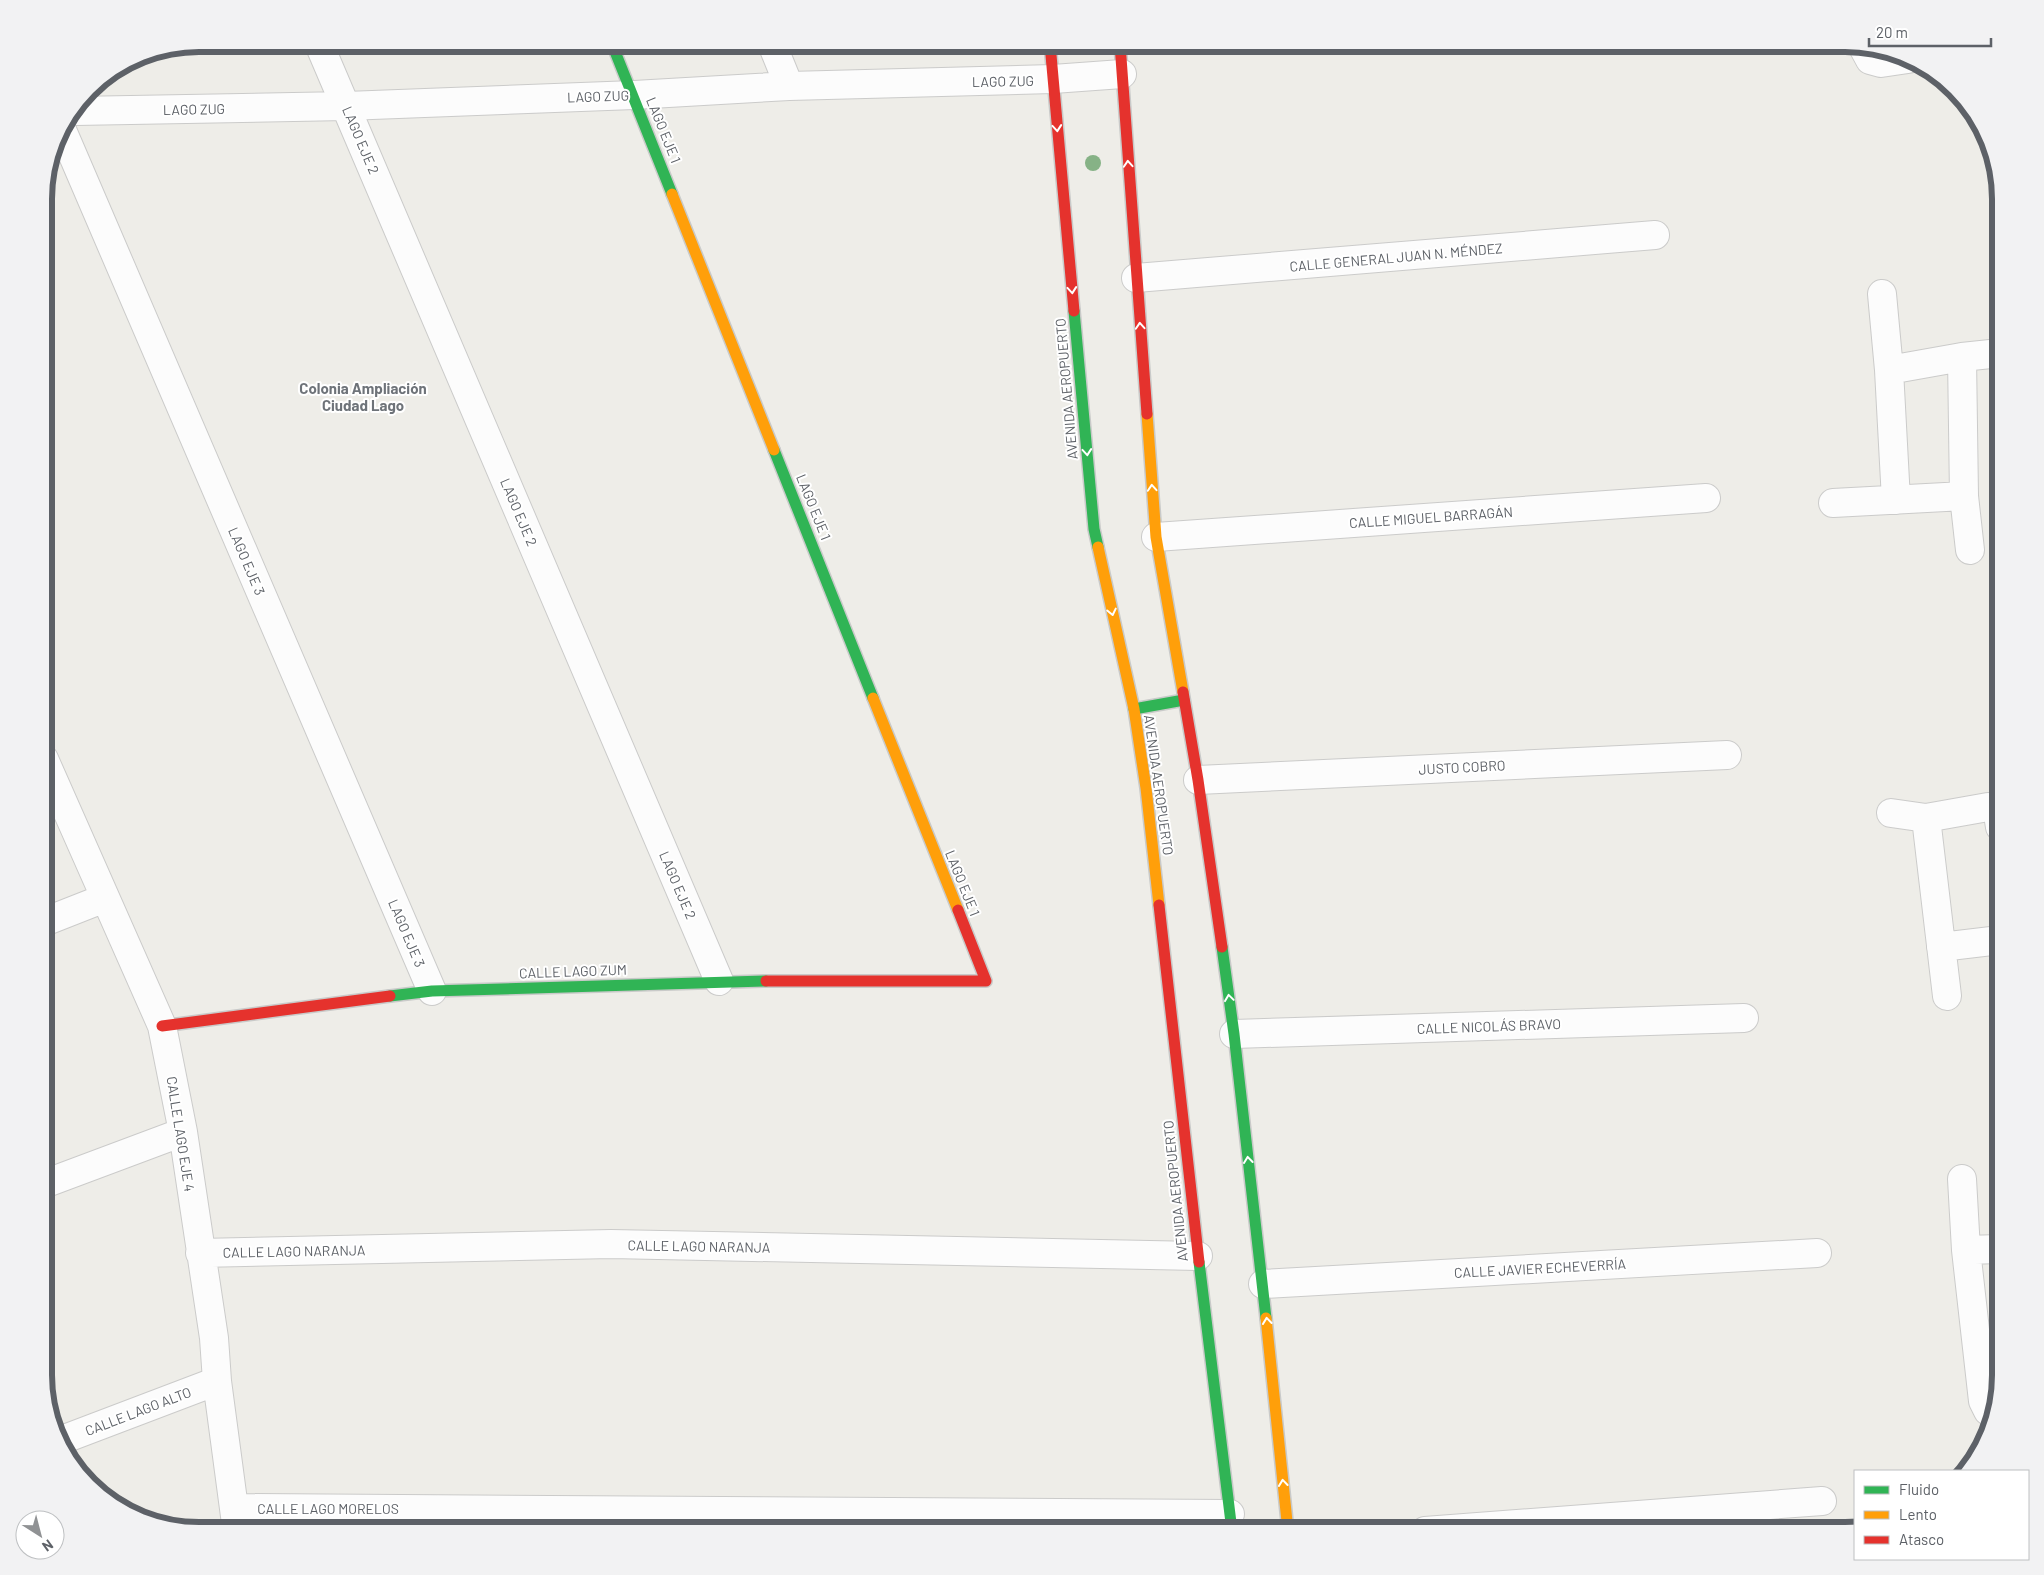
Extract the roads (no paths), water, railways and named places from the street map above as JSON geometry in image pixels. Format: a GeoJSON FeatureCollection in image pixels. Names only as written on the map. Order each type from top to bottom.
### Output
{"type":"FeatureCollection","features":[{"type":"Feature","properties":{"kind":"street","name":"LAGO EJE 2"},"geometry":{"type":"LineString","coordinates":[[323,53],[719,981]]}},
{"type":"Feature","properties":{"kind":"street","name":"LAGO EJE 1"},"geometry":{"type":"LineString","coordinates":[[616,53],[986,981]]}},
{"type":"Feature","properties":{"kind":"street"},"geometry":{"type":"LineString","coordinates":[[776,53],[789,86]]}},
{"type":"Feature","properties":{"kind":"street","name":"AVENIDA AEROPUERTO"},"geometry":{"type":"LineString","coordinates":[[1051,53],[1094,529],[1134,709],[1146,788],[1198,1256],[1231,1522]]}},
{"type":"Feature","properties":{"kind":"street"},"geometry":{"type":"LineString","coordinates":[[1121,53],[1156,537],[1198,780],[1234,1034],[1263,1284],[1287,1522]]}},
{"type":"Feature","properties":{"kind":"street"},"geometry":{"type":"LineString","coordinates":[[1869,55],[1882,63],[1894,61]]}},
{"type":"Feature","properties":{"kind":"street","name":"LAGO ZUG"},"geometry":{"type":"LineString","coordinates":[[82,111],[346,106],[634,95],[789,86],[1053,79],[1122,74]]}},
{"type":"Feature","properties":{"kind":"street","name":"LAGO EJE 3"},"geometry":{"type":"LineString","coordinates":[[66,139],[432,991]]}},
{"type":"Feature","properties":{"kind":"street","name":"CALLE GENERAL JUAN N. MÉNDEZ"},"geometry":{"type":"LineString","coordinates":[[1136,278],[1655,235]]}},
{"type":"Feature","properties":{"kind":"street"},"geometry":{"type":"LineString","coordinates":[[1882,294],[1889,370],[1896,500]]}},
{"type":"Feature","properties":{"kind":"street"},"geometry":{"type":"LineString","coordinates":[[1889,370],[1962,357],[1992,354]]}},
{"type":"Feature","properties":{"kind":"street"},"geometry":{"type":"LineString","coordinates":[[1962,357],[1964,496],[1970,550]]}},
{"type":"Feature","properties":{"kind":"street"},"geometry":{"type":"LineString","coordinates":[[1833,503],[1964,496]]}},
{"type":"Feature","properties":{"kind":"street","name":"CALLE MIGUEL BARRAGÁN"},"geometry":{"type":"LineString","coordinates":[[1156,537],[1706,498]]}},
{"type":"Feature","properties":{"kind":"street"},"geometry":{"type":"LineString","coordinates":[[1134,709],[1184,700]]}},
{"type":"Feature","properties":{"kind":"street","name":"JUSTO COBRO"},"geometry":{"type":"LineString","coordinates":[[1198,780],[1727,755]]}},
{"type":"Feature","properties":{"kind":"street","name":"CALLE LAGO EJE 4"},"geometry":{"type":"LineString","coordinates":[[53,780],[162,1026],[183,1132],[214,1338],[217,1381],[236,1520]]}},
{"type":"Feature","properties":{"kind":"street"},"geometry":{"type":"LineString","coordinates":[[1891,813],[1926,818],[1988,807],[1992,808]]}},
{"type":"Feature","properties":{"kind":"street"},"geometry":{"type":"LineString","coordinates":[[1926,818],[1947,996]]}},
{"type":"Feature","properties":{"kind":"street"},"geometry":{"type":"LineString","coordinates":[[53,918],[105,898]]}},
{"type":"Feature","properties":{"kind":"street"},"geometry":{"type":"LineString","coordinates":[[1941,947],[1992,941]]}},
{"type":"Feature","properties":{"kind":"street","name":"CALLE LAGO ZUM"},"geometry":{"type":"LineString","coordinates":[[162,1026],[432,991],[719,981],[986,981]]}},
{"type":"Feature","properties":{"kind":"street","name":"CALLE NICOLÁS BRAVO"},"geometry":{"type":"LineString","coordinates":[[1234,1034],[1744,1018]]}},
{"type":"Feature","properties":{"kind":"street"},"geometry":{"type":"LineString","coordinates":[[53,1181],[183,1132]]}},
{"type":"Feature","properties":{"kind":"street"},"geometry":{"type":"LineString","coordinates":[[1962,1179],[1966,1250],[1983,1401],[1988,1408]]}},
{"type":"Feature","properties":{"kind":"street","name":"CALLE LAGO NARANJA"},"geometry":{"type":"LineString","coordinates":[[200,1253],[611,1244],[1198,1256]]}},
{"type":"Feature","properties":{"kind":"street"},"geometry":{"type":"LineString","coordinates":[[1966,1250],[1992,1248]]}},
{"type":"Feature","properties":{"kind":"street","name":"CALLE JAVIER ECHEVERRÍA"},"geometry":{"type":"LineString","coordinates":[[1263,1284],[1817,1253]]}},
{"type":"Feature","properties":{"kind":"street","name":"CALLE LAGO ALTO"},"geometry":{"type":"LineString","coordinates":[[67,1438],[217,1381]]}},
{"type":"Feature","properties":{"kind":"street"},"geometry":{"type":"LineString","coordinates":[[1544,1522],[1822,1501]]}},
{"type":"Feature","properties":{"kind":"street","name":"CALLE LAGO MORELOS"},"geometry":{"type":"LineString","coordinates":[[236,1520],[899,1522]]}},
{"type":"Feature","properties":{"kind":"district","name":"Colonia Ampliación Ciudad Lago"},"geometry":{"type":"Point","coordinates":[363,396]}}]}
